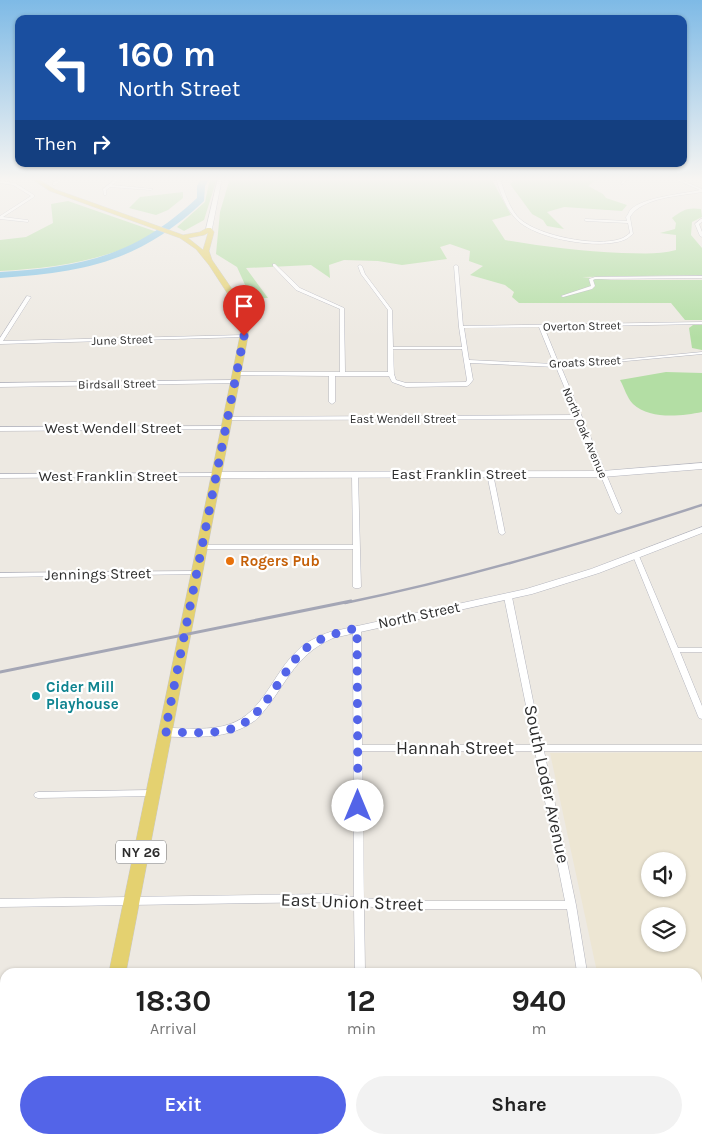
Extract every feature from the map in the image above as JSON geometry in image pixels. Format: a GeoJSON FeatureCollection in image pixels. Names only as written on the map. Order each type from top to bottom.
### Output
{"type":"FeatureCollection","features":[{"type":"Feature","properties":{"kind":"main road","name":"NY 26"},"geometry":{"type":"LineString","coordinates":[[119,968],[244,336],[245,319],[241,308],[209,260],[198,248],[168,231]]}},
{"type":"Feature","properties":{"kind":"main road"},"geometry":{"type":"LineString","coordinates":[[181,237],[204,231]]}},
{"type":"Feature","properties":{"kind":"main road"},"geometry":{"type":"LineString","coordinates":[[209,260],[206,251],[210,231]]}},
{"type":"Feature","properties":{"kind":"street"},"geometry":{"type":"LineString","coordinates":[[542,231],[581,242],[621,240],[632,233],[632,231]]}},
{"type":"Feature","properties":{"kind":"street"},"geometry":{"type":"LineString","coordinates":[[274,265],[298,288],[342,308],[343,374]]}},
{"type":"Feature","properties":{"kind":"street"},"geometry":{"type":"LineString","coordinates":[[360,266],[363,274],[389,305],[391,374],[392,378],[399,384],[470,383],[461,327],[456,266]]}},
{"type":"Feature","properties":{"kind":"street"},"geometry":{"type":"LineString","coordinates":[[563,296],[590,288],[593,286],[591,279],[595,278],[702,277]]}},
{"type":"Feature","properties":{"kind":"street"},"geometry":{"type":"LineString","coordinates":[[0,342],[29,297]]}},
{"type":"Feature","properties":{"kind":"street","name":"Overton Street"},"geometry":{"type":"LineString","coordinates":[[461,327],[702,323]]}},
{"type":"Feature","properties":{"kind":"street","name":"North Oak Avenue"},"geometry":{"type":"LineString","coordinates":[[542,326],[602,474],[620,512]]}},
{"type":"Feature","properties":{"kind":"street","name":"June Street"},"geometry":{"type":"LineString","coordinates":[[0,342],[244,336]]}},
{"type":"Feature","properties":{"kind":"street"},"geometry":{"type":"LineString","coordinates":[[390,348],[465,348]]}},
{"type":"Feature","properties":{"kind":"street","name":"Groats Street"},"geometry":{"type":"LineString","coordinates":[[467,361],[558,366],[702,353]]}},
{"type":"Feature","properties":{"kind":"street"},"geometry":{"type":"LineString","coordinates":[[332,374],[332,402]]}},
{"type":"Feature","properties":{"kind":"street","name":"Birdsall Street"},"geometry":{"type":"LineString","coordinates":[[0,385],[332,374],[391,374]]}},
{"type":"Feature","properties":{"kind":"street","name":"East Wendell Street"},"geometry":{"type":"LineString","coordinates":[[226,423],[579,417]]}},
{"type":"Feature","properties":{"kind":"street","name":"West Wendell Street"},"geometry":{"type":"LineString","coordinates":[[0,429],[226,423]]}},
{"type":"Feature","properties":{"kind":"street","name":"East Franklin Street"},"geometry":{"type":"LineString","coordinates":[[216,475],[602,474],[702,466]]}},
{"type":"Feature","properties":{"kind":"street"},"geometry":{"type":"LineString","coordinates":[[490,474],[502,533]]}},
{"type":"Feature","properties":{"kind":"street","name":"West Franklin Street"},"geometry":{"type":"LineString","coordinates":[[0,476],[216,475]]}},
{"type":"Feature","properties":{"kind":"street"},"geometry":{"type":"LineString","coordinates":[[355,475],[357,587]]}},
{"type":"Feature","properties":{"kind":"street","name":"North Street"},"geometry":{"type":"LineString","coordinates":[[165,732],[216,731],[232,729],[244,723],[255,714],[300,654],[313,643],[334,634],[508,597],[564,582],[702,530]]}},
{"type":"Feature","properties":{"kind":"street"},"geometry":{"type":"LineString","coordinates":[[202,547],[356,547]]}},
{"type":"Feature","properties":{"kind":"street"},"geometry":{"type":"LineString","coordinates":[[636,556],[702,716]]}},
{"type":"Feature","properties":{"kind":"street","name":"Jennings Street"},"geometry":{"type":"LineString","coordinates":[[0,575],[196,573]]}},
{"type":"Feature","properties":{"kind":"street","name":"South Loder Avenue"},"geometry":{"type":"LineString","coordinates":[[508,597],[571,905],[581,968]]}},
{"type":"Feature","properties":{"kind":"street"},"geometry":{"type":"LineString","coordinates":[[357,628],[360,968]]}},
{"type":"Feature","properties":{"kind":"street"},"geometry":{"type":"LineString","coordinates":[[676,650],[702,650]]}},
{"type":"Feature","properties":{"kind":"street","name":"Hannah Street"},"geometry":{"type":"LineString","coordinates":[[358,748],[702,748]]}},
{"type":"Feature","properties":{"kind":"street"},"geometry":{"type":"LineString","coordinates":[[38,795],[152,793]]}},
{"type":"Feature","properties":{"kind":"street","name":"East Union Street"},"geometry":{"type":"LineString","coordinates":[[0,903],[327,898],[358,903],[571,905]]}},
{"type":"Feature","properties":{"kind":"shaded area"},"geometry":{"type":"Polygon","coordinates":[[[702,752],[702,968],[596,968],[550,753],[702,752]]]}},
{"type":"Feature","properties":{"kind":"green space"},"geometry":{"type":"Polygon","coordinates":[[[37,231],[157,232],[120,250],[81,261],[41,268],[0,271],[0,240],[26,237],[37,231]]]}},
{"type":"Feature","properties":{"kind":"green space"},"geometry":{"type":"Polygon","coordinates":[[[218,231],[499,231],[505,240],[549,247],[622,253],[662,253],[676,250],[676,235],[660,233],[691,231],[691,235],[702,248],[702,275],[582,277],[611,280],[702,280],[702,320],[685,320],[671,303],[519,303],[512,297],[514,292],[505,285],[470,275],[483,266],[469,261],[470,251],[450,244],[440,247],[447,259],[402,265],[378,261],[344,260],[329,265],[330,278],[311,265],[246,268],[268,298],[251,298],[237,267],[216,254],[218,231]]]}},
{"type":"Feature","properties":{"kind":"green space"},"geometry":{"type":"Polygon","coordinates":[[[693,325],[702,325],[702,350],[692,348],[689,328],[693,325]]]}},
{"type":"Feature","properties":{"kind":"green space"},"geometry":{"type":"Polygon","coordinates":[[[666,372],[702,373],[702,412],[666,416],[648,413],[633,404],[620,380],[666,372]]]}},
{"type":"Feature","properties":{"kind":"waterway"},"geometry":{"type":"LineString","coordinates":[[0,275],[40,272],[101,260],[139,246],[163,231]]}},
{"type":"Feature","properties":{"kind":"railway"},"geometry":{"type":"LineString","coordinates":[[345,603],[525,559],[702,505]]}},
{"type":"Feature","properties":{"kind":"railway"},"geometry":{"type":"LineString","coordinates":[[0,672],[351,601]]}},
{"type":"Feature","properties":{"kind":"place","name":"Rogers Pub"},"geometry":{"type":"Point","coordinates":[230,561]}},
{"type":"Feature","properties":{"kind":"place","name":"Cider Mill Playhouse"},"geometry":{"type":"Point","coordinates":[36,696]}},
{"type":"Feature","properties":{"kind":"route"},"geometry":{"type":"LineString","coordinates":[[244,336],[165,732],[216,731],[232,729],[244,723],[255,714],[300,654],[313,643],[334,634],[357,628],[358,806]]}}]}
